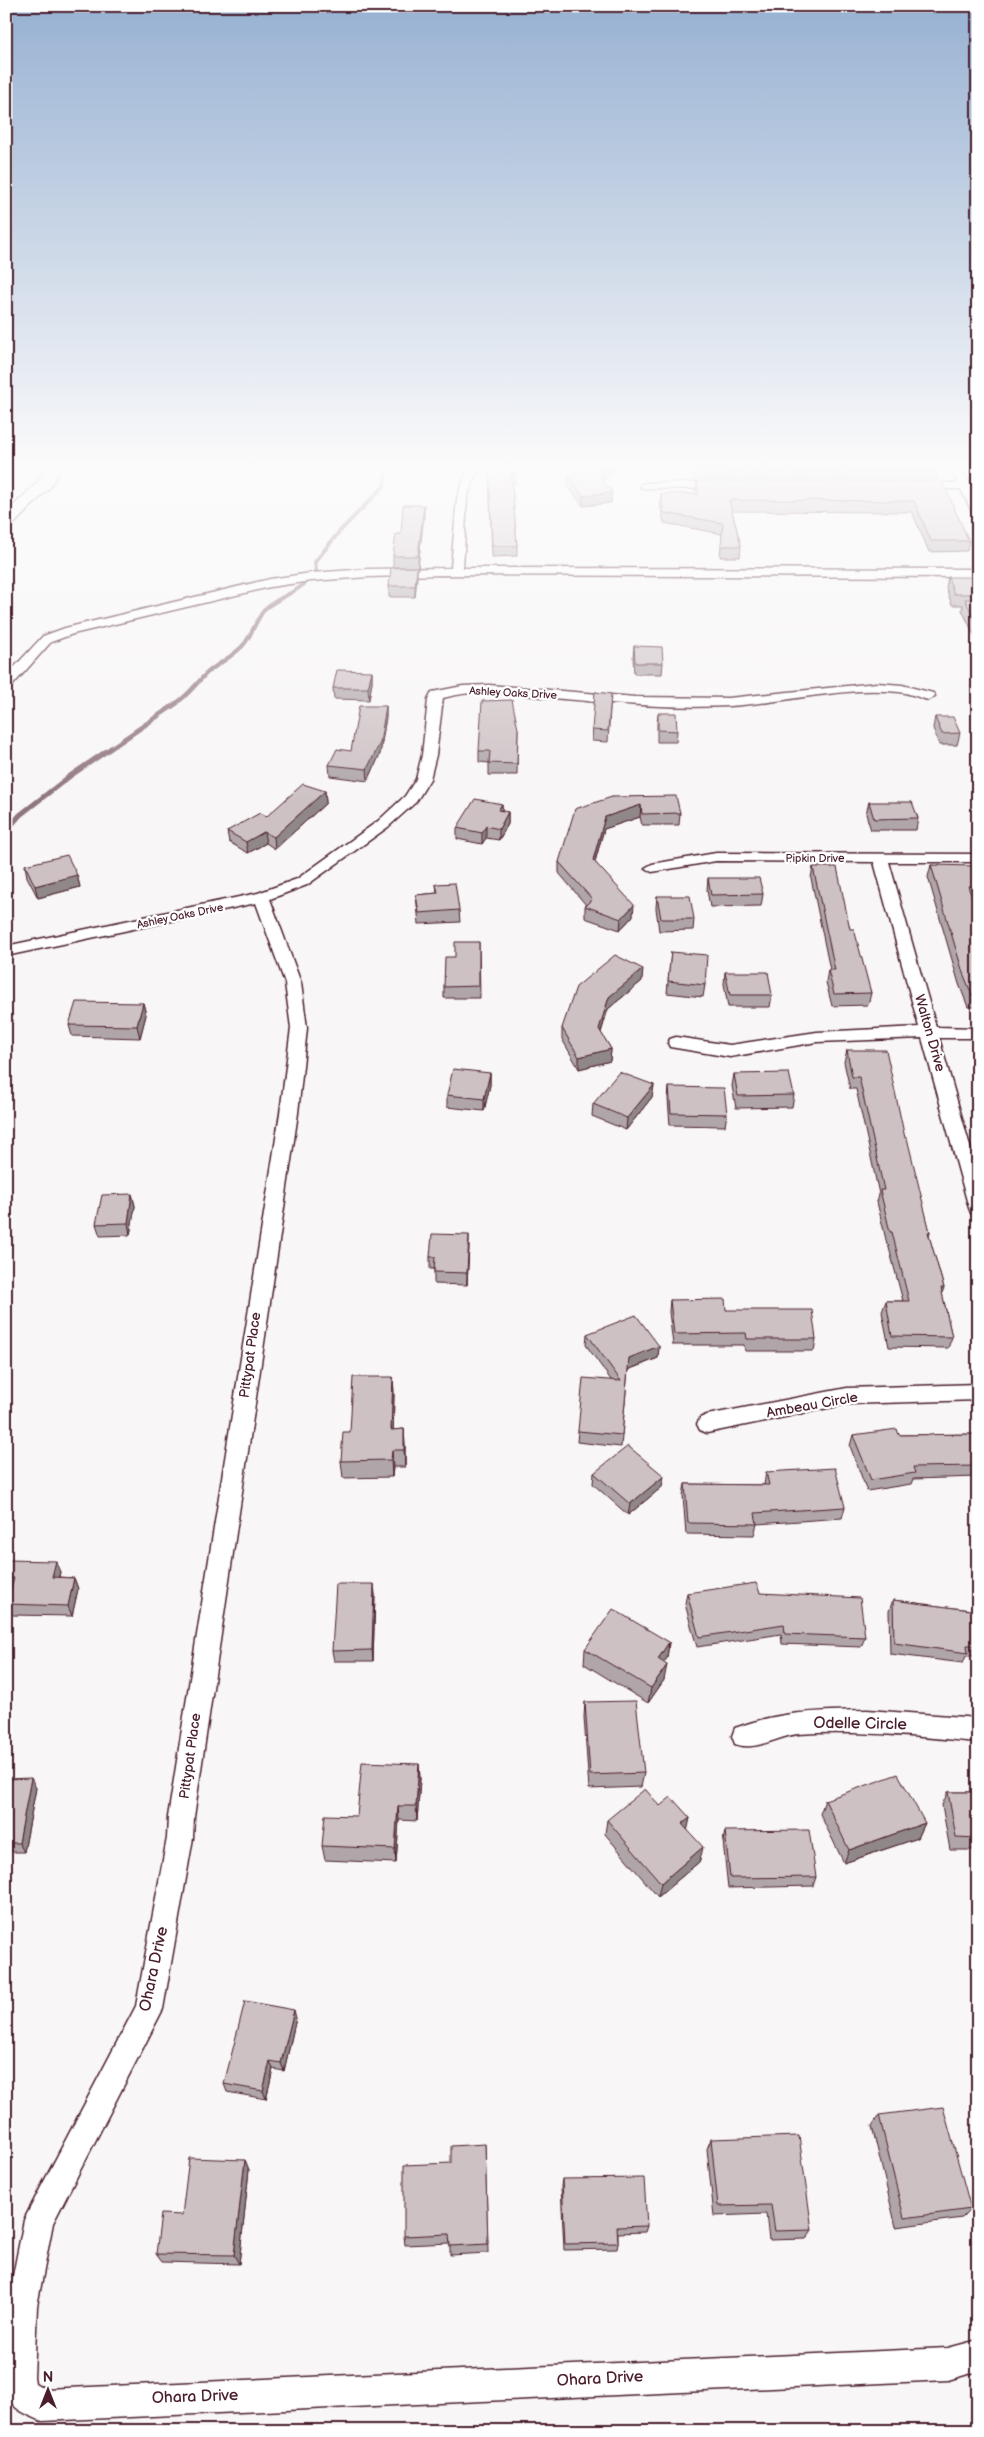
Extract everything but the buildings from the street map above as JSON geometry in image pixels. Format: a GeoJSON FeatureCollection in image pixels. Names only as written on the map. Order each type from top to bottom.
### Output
{"type":"FeatureCollection","features":[{"type":"Feature","properties":{"kind":"street"},"geometry":{"type":"LineString","coordinates":[[6,684],[47,639],[123,617],[270,583],[316,577]]}},
{"type":"Feature","properties":{"kind":"street","name":"Ashley Oaks Drive"},"geometry":{"type":"LineString","coordinates":[[6,951],[262,897],[302,882],[383,824],[411,799],[423,779],[429,755],[435,700],[437,695],[443,693],[472,689],[505,690],[592,698],[670,702],[728,702],[813,693],[899,688],[928,696]]}},
{"type":"Feature","properties":{"kind":"street","name":"Pipkin Drive"},"geometry":{"type":"LineString","coordinates":[[652,868],[716,857],[978,858]]}},
{"type":"Feature","properties":{"kind":"street","name":"Walton Drive"},"geometry":{"type":"LineString","coordinates":[[880,858],[978,1208]]}},
{"type":"Feature","properties":{"kind":"street","name":"Pittypat Place"},"geometry":{"type":"LineString","coordinates":[[181,1817],[256,1316],[289,1113],[299,1028],[292,983],[262,897]]}},
{"type":"Feature","properties":{"kind":"street"},"geometry":{"type":"LineString","coordinates":[[676,1043],[730,1052],[818,1037],[930,1032],[978,1033]]}},
{"type":"Feature","properties":{"kind":"street","name":"Ambeau Circle"},"geometry":{"type":"LineString","coordinates":[[707,1424],[847,1396],[978,1392]]}},
{"type":"Feature","properties":{"kind":"street","name":"Odelle Circle"},"geometry":{"type":"LineString","coordinates":[[744,1736],[796,1723],[858,1722],[978,1730]]}},
{"type":"Feature","properties":{"kind":"street","name":"Ohara Drive"},"geometry":{"type":"LineString","coordinates":[[181,1817],[180,1838],[149,2009],[38,2220],[22,2306],[18,2377],[21,2393],[42,2405],[948,2364],[978,2355]]}},
{"type":"Feature","properties":{"kind":"waterway"},"geometry":{"type":"LineString","coordinates":[[175,704],[185,697],[208,672],[233,655],[241,647],[248,639],[261,614],[267,607],[305,584],[311,577]]}},
{"type":"Feature","properties":{"kind":"waterway"},"geometry":{"type":"LineString","coordinates":[[6,831],[20,815],[70,776],[177,703]]}}]}
